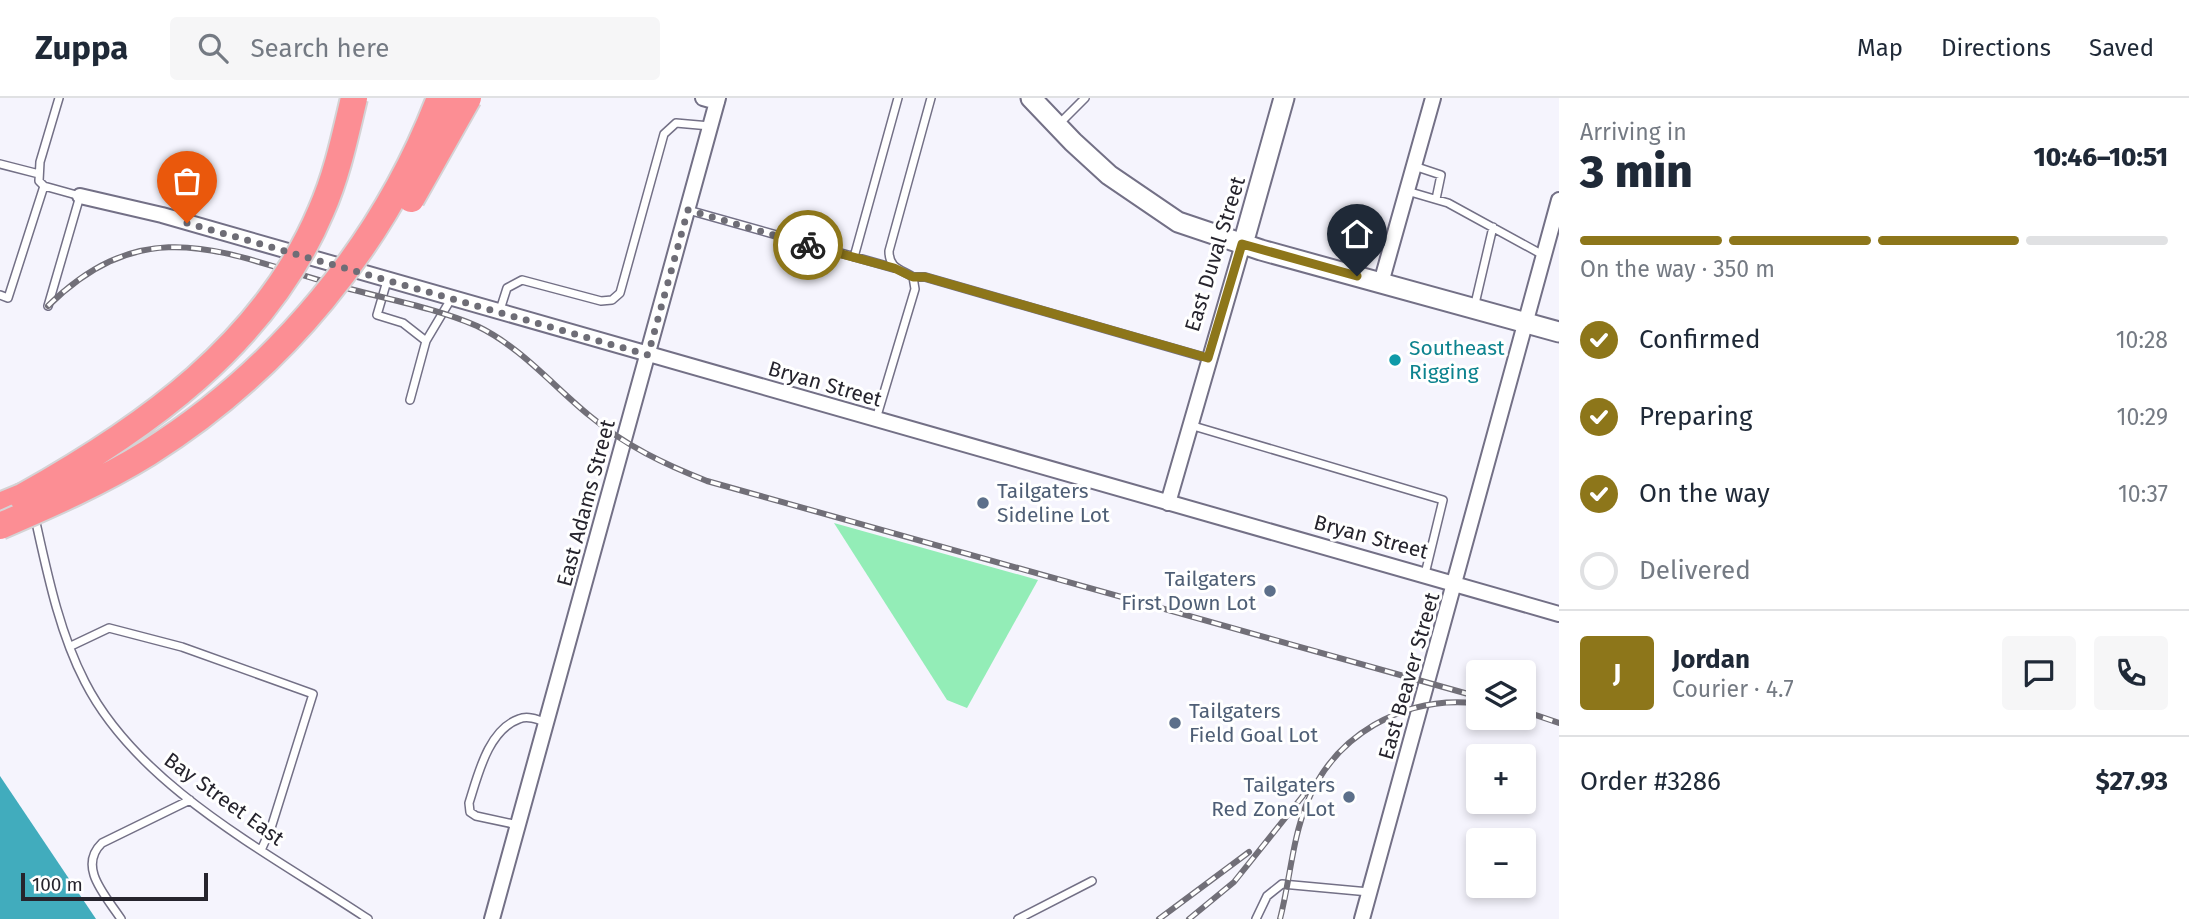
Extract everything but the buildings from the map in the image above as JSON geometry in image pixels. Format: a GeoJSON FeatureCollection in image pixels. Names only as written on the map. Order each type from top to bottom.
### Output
{"type":"FeatureCollection","features":[{"type":"Feature","properties":{"kind":"highway"},"geometry":{"type":"LineString","coordinates":[[16,494],[89,456],[159,408],[215,363],[259,316],[298,258],[321,211],[338,163],[354,98]]}},
{"type":"Feature","properties":{"kind":"highway"},"geometry":{"type":"LineString","coordinates":[[16,494],[95,466],[141,440],[203,396],[253,352],[309,292],[353,233],[391,171],[423,98]]}},
{"type":"Feature","properties":{"kind":"highway"},"geometry":{"type":"LineString","coordinates":[[273,353],[335,284],[373,230],[408,170],[440,98]]}},
{"type":"Feature","properties":{"kind":"highway"},"geometry":{"type":"LineString","coordinates":[[0,526],[78,492],[148,453],[221,400],[273,353],[333,298],[372,254],[411,199],[468,98]]}},
{"type":"Feature","properties":{"kind":"street"},"geometry":{"type":"LineString","coordinates":[[1031,98],[1056,126],[1140,199],[1178,222],[1242,244],[1559,332]]}},
{"type":"Feature","properties":{"kind":"street","name":"East Duval Street"},"geometry":{"type":"LineString","coordinates":[[1168,503],[1284,98]]}},
{"type":"Feature","properties":{"kind":"street"},"geometry":{"type":"LineString","coordinates":[[1381,283],[1433,98]]}},
{"type":"Feature","properties":{"kind":"street","name":"East Adams Street"},"geometry":{"type":"LineString","coordinates":[[492,919],[711,126],[713,99]]}},
{"type":"Feature","properties":{"kind":"street","name":"Bryan Street"},"geometry":{"type":"LineString","coordinates":[[80,196],[147,211],[1559,614]]}},
{"type":"Feature","properties":{"kind":"street","name":"East Beaver Street"},"geometry":{"type":"LineString","coordinates":[[1363,919],[1457,583],[1559,200]]}},
{"type":"Feature","properties":{"kind":"lane"},"geometry":{"type":"LineString","coordinates":[[48,306],[80,196],[44,186],[39,181],[40,162],[60,98]]}},
{"type":"Feature","properties":{"kind":"lane"},"geometry":{"type":"LineString","coordinates":[[854,257],[898,98]]}},
{"type":"Feature","properties":{"kind":"lane"},"geometry":{"type":"LineString","coordinates":[[894,268],[889,260],[889,251],[931,98]]}},
{"type":"Feature","properties":{"kind":"lane"},"geometry":{"type":"LineString","coordinates":[[1056,126],[1085,98]]}},
{"type":"Feature","properties":{"kind":"lane"},"geometry":{"type":"LineString","coordinates":[[499,313],[507,288],[522,281],[601,301],[612,300],[620,293],[664,134],[676,123],[711,126]]}},
{"type":"Feature","properties":{"kind":"lane"},"geometry":{"type":"LineString","coordinates":[[0,164],[39,174]]}},
{"type":"Feature","properties":{"kind":"lane"},"geometry":{"type":"LineString","coordinates":[[1414,166],[1441,175],[1436,200]]}},
{"type":"Feature","properties":{"kind":"lane"},"geometry":{"type":"LineString","coordinates":[[0,295],[8,298],[44,186]]}},
{"type":"Feature","properties":{"kind":"lane"},"geometry":{"type":"LineString","coordinates":[[1407,191],[1436,200],[1493,227],[1544,256]]}},
{"type":"Feature","properties":{"kind":"lane"},"geometry":{"type":"LineString","coordinates":[[688,210],[894,268],[913,277],[925,277],[1208,358]]}},
{"type":"Feature","properties":{"kind":"lane"},"geometry":{"type":"LineString","coordinates":[[1474,309],[1493,227]]}},
{"type":"Feature","properties":{"kind":"lane"},"geometry":{"type":"LineString","coordinates":[[875,420],[915,289],[913,277]]}},
{"type":"Feature","properties":{"kind":"lane"},"geometry":{"type":"LineString","coordinates":[[387,281],[377,315],[403,323],[426,341]]}},
{"type":"Feature","properties":{"kind":"lane"},"geometry":{"type":"LineString","coordinates":[[410,400],[426,341],[452,299]]}},
{"type":"Feature","properties":{"kind":"lane"},"geometry":{"type":"LineString","coordinates":[[1189,425],[1443,500],[1425,574]]}},
{"type":"Feature","properties":{"kind":"lane","name":"Bay Street East"},"geometry":{"type":"LineString","coordinates":[[16,494],[43,553],[71,646],[86,684],[113,726],[166,783],[368,919]]}},
{"type":"Feature","properties":{"kind":"lane"},"geometry":{"type":"LineString","coordinates":[[71,646],[109,628],[182,647],[313,694],[271,828],[262,848]]}},
{"type":"Feature","properties":{"kind":"lane"},"geometry":{"type":"LineString","coordinates":[[519,826],[477,816],[470,812],[469,803],[492,741],[518,719],[527,717],[547,723]]}},
{"type":"Feature","properties":{"kind":"lane"},"geometry":{"type":"LineString","coordinates":[[121,919],[95,878],[90,863],[94,850],[102,842],[190,800]]}},
{"type":"Feature","properties":{"kind":"lane"},"geometry":{"type":"LineString","coordinates":[[1018,919],[1091,881]]}},
{"type":"Feature","properties":{"kind":"lane"},"geometry":{"type":"LineString","coordinates":[[1256,919],[1267,896],[1282,884],[1370,892]]}},
{"type":"Feature","properties":{"kind":"green space"},"geometry":{"type":"Polygon","coordinates":[[[834,523],[1038,580],[967,708],[947,700],[834,523]]]}},
{"type":"Feature","properties":{"kind":"water"},"geometry":{"type":"Polygon","coordinates":[[[0,776],[96,919],[0,919],[0,776]]]}},
{"type":"Feature","properties":{"kind":"railway"},"geometry":{"type":"LineString","coordinates":[[48,306],[84,276],[119,257],[154,249],[188,248],[259,262],[426,308],[477,326],[508,345],[617,436],[661,461],[707,481],[1466,693]]}},
{"type":"Feature","properties":{"kind":"railway"},"geometry":{"type":"LineString","coordinates":[[1280,919],[1302,817],[1319,779],[1335,758],[1353,740],[1374,725],[1397,714],[1422,706],[1466,703]]}},
{"type":"Feature","properties":{"kind":"railway"},"geometry":{"type":"LineString","coordinates":[[1536,715],[1559,723]]}},
{"type":"Feature","properties":{"kind":"railway"},"geometry":{"type":"LineString","coordinates":[[1189,919],[1234,882],[1306,792]]}},
{"type":"Feature","properties":{"kind":"railway"},"geometry":{"type":"LineString","coordinates":[[1159,919],[1249,852]]}},
{"type":"Feature","properties":{"kind":"way so far"},"geometry":{"type":"LineString","coordinates":[[187,223],[648,355],[688,210],[808,245]]}},
{"type":"Feature","properties":{"kind":"place","name":"Southeast Rigging"},"geometry":{"type":"Point","coordinates":[1395,360]}},
{"type":"Feature","properties":{"kind":"place","name":"Tailgaters Sideline Lot"},"geometry":{"type":"Point","coordinates":[983,503]}},
{"type":"Feature","properties":{"kind":"place","name":"Tailgaters First Down Lot"},"geometry":{"type":"Point","coordinates":[1270,591]}},
{"type":"Feature","properties":{"kind":"place","name":"Tailgaters Field Goal Lot"},"geometry":{"type":"Point","coordinates":[1175,723]}},
{"type":"Feature","properties":{"kind":"place","name":"Tailgaters Red Zone Lot"},"geometry":{"type":"Point","coordinates":[1349,797]}},
{"type":"Feature","properties":{"kind":"route"},"geometry":{"type":"LineString","coordinates":[[808,245],[904,271],[913,277],[925,277],[1208,358],[1242,244],[1357,276]]}}]}
